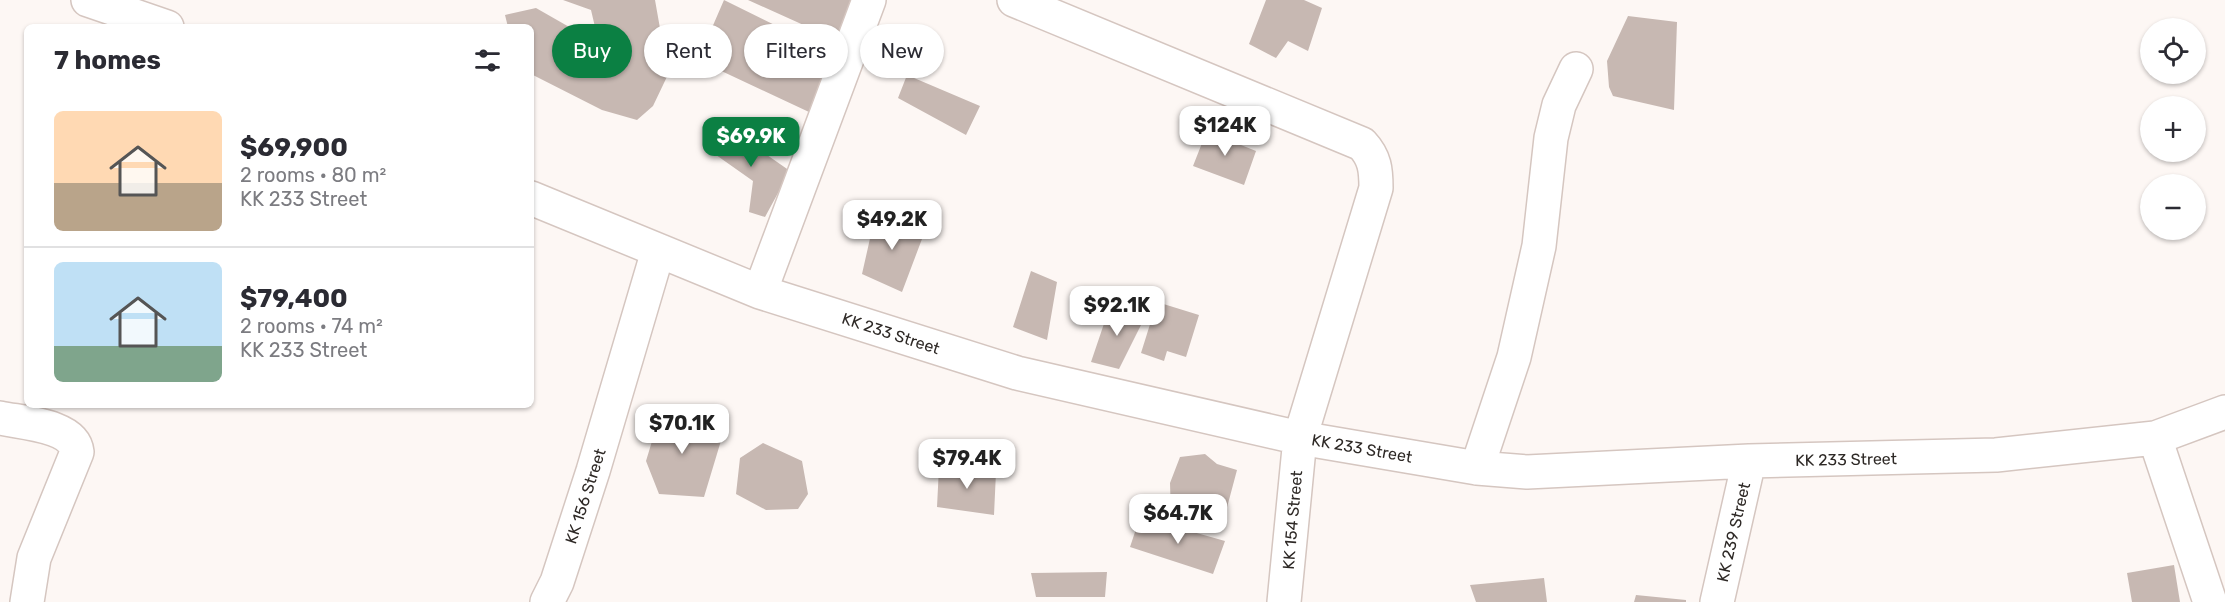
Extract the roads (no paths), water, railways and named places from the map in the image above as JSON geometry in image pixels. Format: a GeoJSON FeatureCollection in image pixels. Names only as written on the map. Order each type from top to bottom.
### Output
{"type":"FeatureCollection","features":[{"type":"Feature","properties":{"kind":"street"},"geometry":{"type":"LineString","coordinates":[[88,0],[157,24]]}},
{"type":"Feature","properties":{"kind":"street"},"geometry":{"type":"LineString","coordinates":[[760,292],[869,0]]}},
{"type":"Feature","properties":{"kind":"street","name":"KK 154 Street"},"geometry":{"type":"LineString","coordinates":[[1014,0],[1362,144],[1372,154],[1376,172],[1376,188],[1300,438],[1284,602]]}},
{"type":"Feature","properties":{"kind":"street"},"geometry":{"type":"LineString","coordinates":[[1477,468],[1514,357],[1539,246],[1551,138],[1559,105],[1576,69]]}},
{"type":"Feature","properties":{"kind":"street","name":"KK 233 Street"},"geometry":{"type":"LineString","coordinates":[[534,199],[760,292],[1017,373],[1300,438],[1477,468],[1527,472],[1749,461],[1996,455],[2155,438],[2225,412]]}},
{"type":"Feature","properties":{"kind":"street","name":"KK 156 Street"},"geometry":{"type":"LineString","coordinates":[[548,602],[557,582],[593,471],[658,251]]}},
{"type":"Feature","properties":{"kind":"street"},"geometry":{"type":"LineString","coordinates":[[0,418],[66,433],[76,445],[77,452],[34,558],[27,602]]}},
{"type":"Feature","properties":{"kind":"street"},"geometry":{"type":"LineString","coordinates":[[2155,438],[2210,602]]}},
{"type":"Feature","properties":{"kind":"street","name":"KK 239 Street"},"geometry":{"type":"LineString","coordinates":[[1717,602],[1749,461]]}}]}
